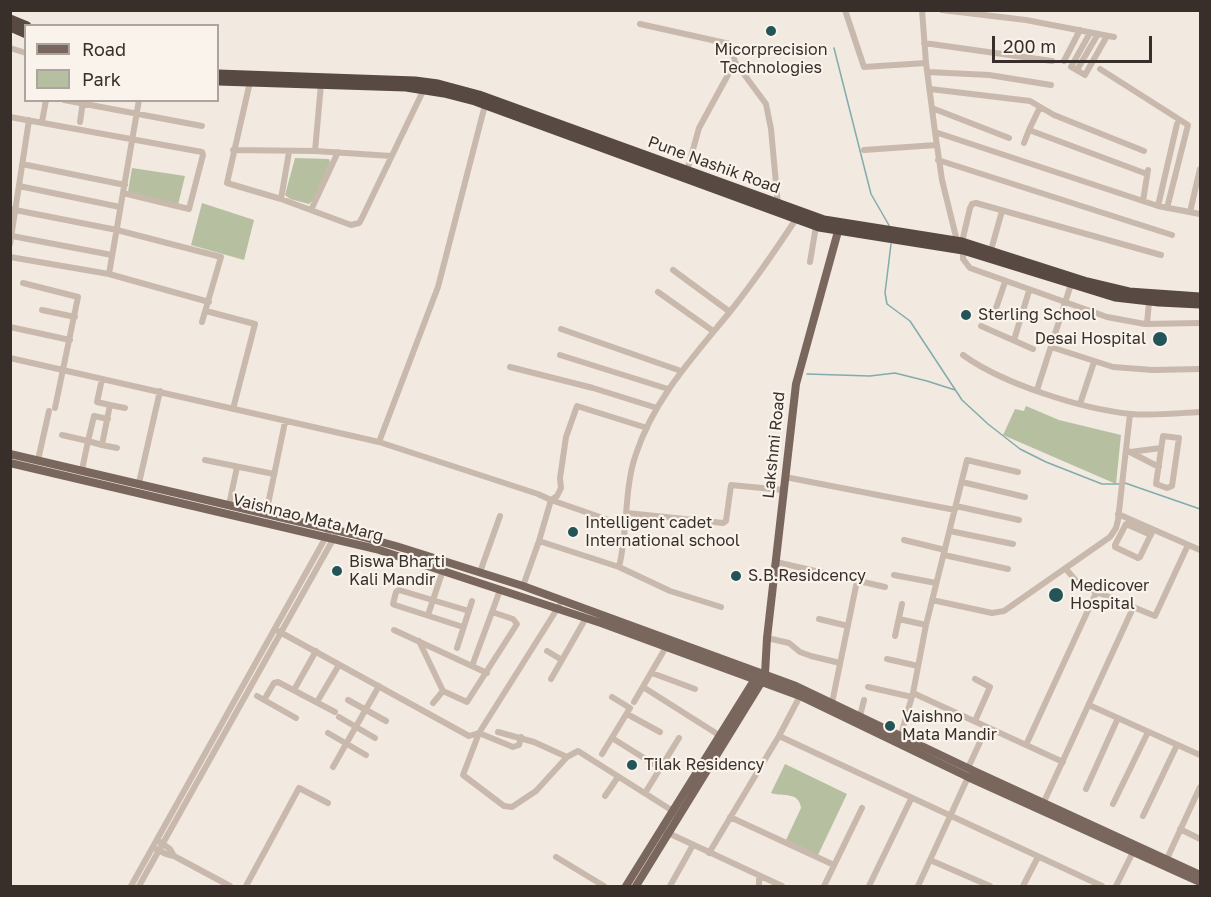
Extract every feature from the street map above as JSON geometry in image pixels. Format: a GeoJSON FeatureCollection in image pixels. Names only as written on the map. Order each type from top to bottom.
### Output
{"type":"FeatureCollection","features":[{"type":"Feature","properties":{"kind":"highway"},"geometry":{"type":"LineString","coordinates":[[10,19],[24,25]]}},
{"type":"Feature","properties":{"kind":"highway"},"geometry":{"type":"LineString","coordinates":[[10,27],[24,33]]}},
{"type":"Feature","properties":{"kind":"highway","name":"Pune Nashik Road"},"geometry":{"type":"LineString","coordinates":[[219,74],[380,79],[438,84],[479,94],[839,228]]}},
{"type":"Feature","properties":{"kind":"highway","name":"Pune Nashik Road"},"geometry":{"type":"LineString","coordinates":[[219,81],[424,89],[444,93],[484,105],[816,226],[961,244],[991,250],[1115,297],[1149,302],[1200,304]]}},
{"type":"Feature","properties":{"kind":"highway","name":"Pune Nashik Road"},"geometry":{"type":"LineString","coordinates":[[961,244],[1072,281],[1129,292],[1200,297]]}},
{"type":"Feature","properties":{"kind":"main road","name":"Lakshmi Road"},"geometry":{"type":"LineString","coordinates":[[761,675],[796,384],[839,228]]}},
{"type":"Feature","properties":{"kind":"main road","name":"Vaishnao Mata Marg"},"geometry":{"type":"LineString","coordinates":[[10,454],[332,534],[396,546],[523,586],[586,618],[666,647],[761,675]]}},
{"type":"Feature","properties":{"kind":"main road","name":"Vaishnao Mata Marg"},"geometry":{"type":"LineString","coordinates":[[10,463],[40,463],[82,470],[266,514],[500,590],[560,604],[761,675]]}},
{"type":"Feature","properties":{"kind":"main road"},"geometry":{"type":"LineString","coordinates":[[761,675],[800,696],[899,739],[1165,862],[1200,882]]}},
{"type":"Feature","properties":{"kind":"main road"},"geometry":{"type":"LineString","coordinates":[[761,675],[832,703],[860,716],[899,739]]}},
{"type":"Feature","properties":{"kind":"main road"},"geometry":{"type":"LineString","coordinates":[[636,886],[676,813],[761,675]]}},
{"type":"Feature","properties":{"kind":"main road"},"geometry":{"type":"LineString","coordinates":[[1042,806],[1133,852],[1200,875]]}},
{"type":"Feature","properties":{"kind":"main road"},"geometry":{"type":"LineString","coordinates":[[626,886],[665,832]]}},
{"type":"Feature","properties":{"kind":"street"},"geometry":{"type":"LineString","coordinates":[[845,10],[864,67],[926,63]]}},
{"type":"Feature","properties":{"kind":"street"},"geometry":{"type":"LineString","coordinates":[[922,10],[938,160],[963,259],[969,268],[1107,317],[1147,324],[1200,323]]}},
{"type":"Feature","properties":{"kind":"street"},"geometry":{"type":"LineString","coordinates":[[942,10],[1026,20],[1110,37],[1085,75],[1071,67],[1090,33]]}},
{"type":"Feature","properties":{"kind":"street"},"geometry":{"type":"LineString","coordinates":[[640,24],[727,42],[733,48],[735,62],[766,104],[771,129],[778,205]]}},
{"type":"Feature","properties":{"kind":"street"},"geometry":{"type":"LineString","coordinates":[[1064,61],[1080,30]]}},
{"type":"Feature","properties":{"kind":"street"},"geometry":{"type":"LineString","coordinates":[[1077,70],[1098,34]]}},
{"type":"Feature","properties":{"kind":"street"},"geometry":{"type":"LineString","coordinates":[[924,43],[1052,61]]}},
{"type":"Feature","properties":{"kind":"street"},"geometry":{"type":"LineString","coordinates":[[687,171],[699,128],[735,62]]}},
{"type":"Feature","properties":{"kind":"street"},"geometry":{"type":"LineString","coordinates":[[1100,69],[1188,125],[1167,208]]}},
{"type":"Feature","properties":{"kind":"street"},"geometry":{"type":"LineString","coordinates":[[928,72],[989,75],[1051,85]]}},
{"type":"Feature","properties":{"kind":"street"},"geometry":{"type":"LineString","coordinates":[[250,82],[227,183],[281,199],[351,225],[358,223],[424,89]]}},
{"type":"Feature","properties":{"kind":"street"},"geometry":{"type":"LineString","coordinates":[[315,151],[321,84]]}},
{"type":"Feature","properties":{"kind":"street"},"geometry":{"type":"LineString","coordinates":[[930,88],[1023,100],[1076,124],[1144,150]]}},
{"type":"Feature","properties":{"kind":"street"},"geometry":{"type":"LineString","coordinates":[[42,122],[46,102]]}},
{"type":"Feature","properties":{"kind":"street"},"geometry":{"type":"LineString","coordinates":[[80,122],[82,102],[202,126]]}},
{"type":"Feature","properties":{"kind":"street"},"geometry":{"type":"LineString","coordinates":[[109,274],[139,102]]}},
{"type":"Feature","properties":{"kind":"street"},"geometry":{"type":"LineString","coordinates":[[379,442],[438,287],[484,105]]}},
{"type":"Feature","properties":{"kind":"street"},"geometry":{"type":"LineString","coordinates":[[1024,143],[1040,107]]}},
{"type":"Feature","properties":{"kind":"street"},"geometry":{"type":"LineString","coordinates":[[932,108],[1009,138]]}},
{"type":"Feature","properties":{"kind":"street"},"geometry":{"type":"LineString","coordinates":[[10,117],[199,151],[203,155],[189,209],[123,193]]}},
{"type":"Feature","properties":{"kind":"street"},"geometry":{"type":"LineString","coordinates":[[10,244],[13,210],[29,120]]}},
{"type":"Feature","properties":{"kind":"street"},"geometry":{"type":"LineString","coordinates":[[1158,206],[1177,124]]}},
{"type":"Feature","properties":{"kind":"street"},"geometry":{"type":"LineString","coordinates":[[1029,130],[1148,172],[1143,201]]}},
{"type":"Feature","properties":{"kind":"street"},"geometry":{"type":"LineString","coordinates":[[935,132],[1158,206],[1200,213]]}},
{"type":"Feature","properties":{"kind":"street"},"geometry":{"type":"LineString","coordinates":[[864,150],[936,145]]}},
{"type":"Feature","properties":{"kind":"street"},"geometry":{"type":"LineString","coordinates":[[233,150],[315,151],[391,156]]}},
{"type":"Feature","properties":{"kind":"street"},"geometry":{"type":"LineString","coordinates":[[281,199],[289,152]]}},
{"type":"Feature","properties":{"kind":"street"},"geometry":{"type":"LineString","coordinates":[[311,210],[338,152]]}},
{"type":"Feature","properties":{"kind":"street"},"geometry":{"type":"LineString","coordinates":[[938,160],[1172,235]]}},
{"type":"Feature","properties":{"kind":"street"},"geometry":{"type":"LineString","coordinates":[[22,164],[125,185]]}},
{"type":"Feature","properties":{"kind":"street"},"geometry":{"type":"LineString","coordinates":[[1190,213],[1200,169]]}},
{"type":"Feature","properties":{"kind":"street"},"geometry":{"type":"LineString","coordinates":[[19,186],[120,207]]}},
{"type":"Feature","properties":{"kind":"street"},"geometry":{"type":"LineString","coordinates":[[961,244],[972,204],[1161,255]]}},
{"type":"Feature","properties":{"kind":"street"},"geometry":{"type":"LineString","coordinates":[[13,210],[117,230],[221,257],[202,322]]}},
{"type":"Feature","properties":{"kind":"street"},"geometry":{"type":"LineString","coordinates":[[991,250],[1002,211]]}},
{"type":"Feature","properties":{"kind":"street"},"geometry":{"type":"LineString","coordinates":[[619,567],[632,467],[657,408],[681,371],[730,312],[796,219]]}},
{"type":"Feature","properties":{"kind":"street"},"geometry":{"type":"LineString","coordinates":[[810,262],[816,226]]}},
{"type":"Feature","properties":{"kind":"street"},"geometry":{"type":"LineString","coordinates":[[12,236],[112,255]]}},
{"type":"Feature","properties":{"kind":"street"},"geometry":{"type":"LineString","coordinates":[[10,257],[109,274],[208,302]]}},
{"type":"Feature","properties":{"kind":"street"},"geometry":{"type":"LineString","coordinates":[[673,270],[730,312]]}},
{"type":"Feature","properties":{"kind":"street"},"geometry":{"type":"LineString","coordinates":[[1037,390],[1072,281]]}},
{"type":"Feature","properties":{"kind":"street"},"geometry":{"type":"LineString","coordinates":[[993,317],[1005,282]]}},
{"type":"Feature","properties":{"kind":"street"},"geometry":{"type":"LineString","coordinates":[[23,283],[78,297],[63,371],[40,463]]}},
{"type":"Feature","properties":{"kind":"street"},"geometry":{"type":"LineString","coordinates":[[1014,340],[1029,291]]}},
{"type":"Feature","properties":{"kind":"street"},"geometry":{"type":"LineString","coordinates":[[658,292],[713,331]]}},
{"type":"Feature","properties":{"kind":"street"},"geometry":{"type":"LineString","coordinates":[[1147,324],[1149,302]]}},
{"type":"Feature","properties":{"kind":"street"},"geometry":{"type":"LineString","coordinates":[[42,310],[75,317]]}},
{"type":"Feature","properties":{"kind":"street"},"geometry":{"type":"LineString","coordinates":[[206,311],[255,324],[233,409]]}},
{"type":"Feature","properties":{"kind":"street"},"geometry":{"type":"LineString","coordinates":[[981,326],[1033,348]]}},
{"type":"Feature","properties":{"kind":"street"},"geometry":{"type":"LineString","coordinates":[[10,327],[70,340]]}},
{"type":"Feature","properties":{"kind":"street"},"geometry":{"type":"LineString","coordinates":[[561,329],[681,371]]}},
{"type":"Feature","properties":{"kind":"street"},"geometry":{"type":"LineString","coordinates":[[1052,347],[1094,362],[1131,369],[1200,369]]}},
{"type":"Feature","properties":{"kind":"street"},"geometry":{"type":"LineString","coordinates":[[560,355],[668,389]]}},
{"type":"Feature","properties":{"kind":"street"},"geometry":{"type":"LineString","coordinates":[[963,355],[990,372],[1080,404],[1130,414],[1200,412]]}},
{"type":"Feature","properties":{"kind":"street"},"geometry":{"type":"LineString","coordinates":[[10,358],[379,442],[538,494],[626,526]]}},
{"type":"Feature","properties":{"kind":"street"},"geometry":{"type":"LineString","coordinates":[[1080,404],[1094,362]]}},
{"type":"Feature","properties":{"kind":"street"},"geometry":{"type":"LineString","coordinates":[[510,367],[593,388],[657,408]]}},
{"type":"Feature","properties":{"kind":"street"},"geometry":{"type":"LineString","coordinates":[[102,380],[98,402],[125,408]]}},
{"type":"Feature","properties":{"kind":"street"},"geometry":{"type":"LineString","coordinates":[[139,483],[160,391]]}},
{"type":"Feature","properties":{"kind":"street"},"geometry":{"type":"LineString","coordinates":[[102,445],[110,405]]}},
{"type":"Feature","properties":{"kind":"street"},"geometry":{"type":"LineString","coordinates":[[523,586],[551,500],[557,496],[561,488],[560,478],[566,437],[577,406],[647,428]]}},
{"type":"Feature","properties":{"kind":"street"},"geometry":{"type":"LineString","coordinates":[[932,600],[999,613],[1110,537],[1116,528],[1128,451],[1130,414]]}},
{"type":"Feature","properties":{"kind":"street"},"geometry":{"type":"LineString","coordinates":[[82,470],[94,416],[108,419]]}},
{"type":"Feature","properties":{"kind":"street"},"geometry":{"type":"LineString","coordinates":[[266,514],[285,422]]}},
{"type":"Feature","properties":{"kind":"street"},"geometry":{"type":"LineString","coordinates":[[62,435],[117,448]]}},
{"type":"Feature","properties":{"kind":"street"},"geometry":{"type":"LineString","coordinates":[[1162,436],[1179,438],[1172,486],[1167,488],[1156,484],[1159,467],[1162,436]]}},
{"type":"Feature","properties":{"kind":"street"},"geometry":{"type":"LineString","coordinates":[[1128,451],[1161,448]]}},
{"type":"Feature","properties":{"kind":"street"},"geometry":{"type":"LineString","coordinates":[[1128,451],[1159,467]]}},
{"type":"Feature","properties":{"kind":"street"},"geometry":{"type":"LineString","coordinates":[[206,460],[274,474]]}},
{"type":"Feature","properties":{"kind":"street"},"geometry":{"type":"LineString","coordinates":[[899,739],[912,695],[926,625],[967,460],[1018,472]]}},
{"type":"Feature","properties":{"kind":"street"},"geometry":{"type":"LineString","coordinates":[[229,505],[237,467]]}},
{"type":"Feature","properties":{"kind":"street"},"geometry":{"type":"LineString","coordinates":[[785,477],[1019,520]]}},
{"type":"Feature","properties":{"kind":"street"},"geometry":{"type":"LineString","coordinates":[[962,482],[1025,496]]}},
{"type":"Feature","properties":{"kind":"street"},"geometry":{"type":"LineString","coordinates":[[627,513],[723,523],[726,521],[731,485],[783,490]]}},
{"type":"Feature","properties":{"kind":"street"},"geometry":{"type":"LineString","coordinates":[[1118,514],[1152,532]]}},
{"type":"Feature","properties":{"kind":"street"},"geometry":{"type":"LineString","coordinates":[[480,572],[500,516]]}},
{"type":"Feature","properties":{"kind":"street"},"geometry":{"type":"LineString","coordinates":[[1152,532],[1138,558],[1115,548],[1126,524],[1152,532],[1200,550]]}},
{"type":"Feature","properties":{"kind":"street"},"geometry":{"type":"LineString","coordinates":[[950,531],[1013,544]]}},
{"type":"Feature","properties":{"kind":"street"},"geometry":{"type":"LineString","coordinates":[[131,886],[158,845],[332,534]]}},
{"type":"Feature","properties":{"kind":"street"},"geometry":{"type":"LineString","coordinates":[[904,540],[1008,569]]}},
{"type":"Feature","properties":{"kind":"street"},"geometry":{"type":"LineString","coordinates":[[539,541],[619,567],[670,591],[721,607]]}},
{"type":"Feature","properties":{"kind":"street"},"geometry":{"type":"LineString","coordinates":[[1066,569],[1077,582],[1096,593],[1154,616],[1157,614],[1188,545]]}},
{"type":"Feature","properties":{"kind":"street"},"geometry":{"type":"LineString","coordinates":[[776,562],[885,587]]}},
{"type":"Feature","properties":{"kind":"street"},"geometry":{"type":"LineString","coordinates":[[428,615],[443,570]]}},
{"type":"Feature","properties":{"kind":"street"},"geometry":{"type":"LineString","coordinates":[[894,575],[936,583]]}},
{"type":"Feature","properties":{"kind":"street"},"geometry":{"type":"LineString","coordinates":[[832,703],[857,580]]}},
{"type":"Feature","properties":{"kind":"street"},"geometry":{"type":"LineString","coordinates":[[464,627],[393,604],[396,592],[399,590],[434,599],[469,611]]}},
{"type":"Feature","properties":{"kind":"street"},"geometry":{"type":"LineString","coordinates":[[472,666],[500,590]]}},
{"type":"Feature","properties":{"kind":"street"},"geometry":{"type":"LineString","coordinates":[[1026,745],[1096,593]]}},
{"type":"Feature","properties":{"kind":"street"},"geometry":{"type":"LineString","coordinates":[[457,648],[472,601]]}},
{"type":"Feature","properties":{"kind":"street"},"geometry":{"type":"LineString","coordinates":[[560,604],[479,733],[463,775],[504,806],[512,807],[536,791],[567,757],[578,751],[676,813]]}},
{"type":"Feature","properties":{"kind":"street"},"geometry":{"type":"LineString","coordinates":[[895,636],[902,604]]}},
{"type":"Feature","properties":{"kind":"street"},"geometry":{"type":"LineString","coordinates":[[1042,806],[1133,608]]}},
{"type":"Feature","properties":{"kind":"street"},"geometry":{"type":"LineString","coordinates":[[419,641],[443,691],[467,702],[517,624],[513,619],[492,612]]}},
{"type":"Feature","properties":{"kind":"street"},"geometry":{"type":"LineString","coordinates":[[551,679],[586,618]]}},
{"type":"Feature","properties":{"kind":"street"},"geometry":{"type":"LineString","coordinates":[[819,619],[848,626]]}},
{"type":"Feature","properties":{"kind":"street"},"geometry":{"type":"LineString","coordinates":[[899,619],[926,625]]}},
{"type":"Feature","properties":{"kind":"street"},"geometry":{"type":"LineString","coordinates":[[394,630],[487,673]]}},
{"type":"Feature","properties":{"kind":"street"},"geometry":{"type":"LineString","coordinates":[[278,631],[469,736],[479,733],[513,747],[519,745],[521,737]]}},
{"type":"Feature","properties":{"kind":"street"},"geometry":{"type":"LineString","coordinates":[[767,638],[789,643],[805,654],[840,663]]}},
{"type":"Feature","properties":{"kind":"street"},"geometry":{"type":"LineString","coordinates":[[633,702],[666,647]]}},
{"type":"Feature","properties":{"kind":"street"},"geometry":{"type":"LineString","coordinates":[[294,690],[316,651]]}},
{"type":"Feature","properties":{"kind":"street"},"geometry":{"type":"LineString","coordinates":[[428,660],[441,651]]}},
{"type":"Feature","properties":{"kind":"street"},"geometry":{"type":"LineString","coordinates":[[547,651],[562,660]]}},
{"type":"Feature","properties":{"kind":"street"},"geometry":{"type":"LineString","coordinates":[[887,659],[918,666]]}},
{"type":"Feature","properties":{"kind":"street"},"geometry":{"type":"LineString","coordinates":[[317,702],[339,665]]}},
{"type":"Feature","properties":{"kind":"street"},"geometry":{"type":"LineString","coordinates":[[652,673],[695,688]]}},
{"type":"Feature","properties":{"kind":"street"},"geometry":{"type":"LineString","coordinates":[[975,679],[990,687],[975,721]]}},
{"type":"Feature","properties":{"kind":"street"},"geometry":{"type":"LineString","coordinates":[[296,718],[260,698],[276,682],[317,702],[375,738]]}},
{"type":"Feature","properties":{"kind":"street"},"geometry":{"type":"LineString","coordinates":[[333,767],[379,686]]}},
{"type":"Feature","properties":{"kind":"street"},"geometry":{"type":"LineString","coordinates":[[643,687],[723,738]]}},
{"type":"Feature","properties":{"kind":"street"},"geometry":{"type":"LineString","coordinates":[[868,687],[912,695],[1063,762]]}},
{"type":"Feature","properties":{"kind":"street"},"geometry":{"type":"LineString","coordinates":[[433,703],[443,691]]}},
{"type":"Feature","properties":{"kind":"street"},"geometry":{"type":"LineString","coordinates":[[709,853],[779,736],[800,696]]}},
{"type":"Feature","properties":{"kind":"street"},"geometry":{"type":"LineString","coordinates":[[602,754],[630,708],[612,697]]}},
{"type":"Feature","properties":{"kind":"street"},"geometry":{"type":"LineString","coordinates":[[348,700],[386,721]]}},
{"type":"Feature","properties":{"kind":"street"},"geometry":{"type":"LineString","coordinates":[[860,716],[864,700]]}},
{"type":"Feature","properties":{"kind":"street"},"geometry":{"type":"LineString","coordinates":[[1089,705],[1200,755]]}},
{"type":"Feature","properties":{"kind":"street"},"geometry":{"type":"LineString","coordinates":[[627,714],[660,732]]}},
{"type":"Feature","properties":{"kind":"street"},"geometry":{"type":"LineString","coordinates":[[1086,789],[1118,718]]}},
{"type":"Feature","properties":{"kind":"street"},"geometry":{"type":"LineString","coordinates":[[498,732],[521,737],[567,757]]}},
{"type":"Feature","properties":{"kind":"street"},"geometry":{"type":"LineString","coordinates":[[1113,804],[1149,732]]}},
{"type":"Feature","properties":{"kind":"street"},"geometry":{"type":"LineString","coordinates":[[328,733],[366,755]]}},
{"type":"Feature","properties":{"kind":"street"},"geometry":{"type":"LineString","coordinates":[[779,736],[1102,886]]}},
{"type":"Feature","properties":{"kind":"street"},"geometry":{"type":"LineString","coordinates":[[612,738],[660,768]]}},
{"type":"Feature","properties":{"kind":"street"},"geometry":{"type":"LineString","coordinates":[[645,793],[680,738]]}},
{"type":"Feature","properties":{"kind":"street"},"geometry":{"type":"LineString","coordinates":[[918,886],[950,817],[980,742]]}},
{"type":"Feature","properties":{"kind":"street"},"geometry":{"type":"LineString","coordinates":[[1143,816],[1177,745]]}},
{"type":"Feature","properties":{"kind":"street"},"geometry":{"type":"LineString","coordinates":[[605,796],[618,777]]}},
{"type":"Feature","properties":{"kind":"street"},"geometry":{"type":"LineString","coordinates":[[1165,862],[1180,829],[1197,803],[1200,787]]}},
{"type":"Feature","properties":{"kind":"street"},"geometry":{"type":"LineString","coordinates":[[246,886],[299,788],[328,803]]}},
{"type":"Feature","properties":{"kind":"street"},"geometry":{"type":"LineString","coordinates":[[869,886],[911,799]]}},
{"type":"Feature","properties":{"kind":"street"},"geometry":{"type":"LineString","coordinates":[[824,886],[862,808]]}},
{"type":"Feature","properties":{"kind":"street"},"geometry":{"type":"LineString","coordinates":[[730,817],[834,865]]}},
{"type":"Feature","properties":{"kind":"street"},"geometry":{"type":"LineString","coordinates":[[1180,829],[1200,839]]}},
{"type":"Feature","properties":{"kind":"street"},"geometry":{"type":"LineString","coordinates":[[665,832],[782,886]]}},
{"type":"Feature","properties":{"kind":"street"},"geometry":{"type":"LineString","coordinates":[[158,845],[166,854],[230,886]]}},
{"type":"Feature","properties":{"kind":"street"},"geometry":{"type":"LineString","coordinates":[[139,886],[158,845]]}},
{"type":"Feature","properties":{"kind":"street"},"geometry":{"type":"LineString","coordinates":[[670,886],[693,845]]}},
{"type":"Feature","properties":{"kind":"street"},"geometry":{"type":"LineString","coordinates":[[1116,886],[1133,852]]}},
{"type":"Feature","properties":{"kind":"street"},"geometry":{"type":"LineString","coordinates":[[556,857],[604,886]]}},
{"type":"Feature","properties":{"kind":"street"},"geometry":{"type":"LineString","coordinates":[[1023,886],[1038,857]]}},
{"type":"Feature","properties":{"kind":"street"},"geometry":{"type":"LineString","coordinates":[[930,860],[990,886]]}},
{"type":"Feature","properties":{"kind":"street"},"geometry":{"type":"LineString","coordinates":[[759,876],[759,886]]}},
{"type":"Feature","properties":{"kind":"green space"},"geometry":{"type":"Polygon","coordinates":[[[295,158],[329,159],[330,162],[314,199],[309,204],[290,199],[285,195],[295,158]]]}},
{"type":"Feature","properties":{"kind":"green space"},"geometry":{"type":"Polygon","coordinates":[[[132,168],[185,176],[178,205],[128,192],[132,168]]]}},
{"type":"Feature","properties":{"kind":"green space"},"geometry":{"type":"Polygon","coordinates":[[[202,203],[254,220],[244,260],[191,245],[202,203]]]}},
{"type":"Feature","properties":{"kind":"green space"},"geometry":{"type":"Polygon","coordinates":[[[1026,406],[1059,420],[1121,435],[1116,484],[1003,435],[1015,409],[1024,411],[1026,406]]]}},
{"type":"Feature","properties":{"kind":"green space"},"geometry":{"type":"Polygon","coordinates":[[[785,764],[847,794],[818,855],[786,840],[801,808],[800,803],[794,797],[771,793],[785,764]]]}},
{"type":"Feature","properties":{"kind":"waterway"},"geometry":{"type":"LineString","coordinates":[[834,48],[871,194],[890,227]]}},
{"type":"Feature","properties":{"kind":"waterway"},"geometry":{"type":"LineString","coordinates":[[891,244],[885,293],[887,304],[910,321],[962,400],[1020,449],[1102,484],[1120,484]]}},
{"type":"Feature","properties":{"kind":"waterway"},"geometry":{"type":"LineString","coordinates":[[807,374],[870,376],[895,373],[955,390]]}},
{"type":"Feature","properties":{"kind":"waterway"},"geometry":{"type":"LineString","coordinates":[[1125,483],[1200,509]]}},
{"type":"Feature","properties":{"kind":"place","name":"Micorprecision Technologies"},"geometry":{"type":"Point","coordinates":[771,31]}},
{"type":"Feature","properties":{"kind":"place","name":"Sterling School"},"geometry":{"type":"Point","coordinates":[966,315]}},
{"type":"Feature","properties":{"kind":"place","name":"Desai Hospital"},"geometry":{"type":"Point","coordinates":[1160,339]}},
{"type":"Feature","properties":{"kind":"place","name":"Intelligent cadet International school"},"geometry":{"type":"Point","coordinates":[573,532]}},
{"type":"Feature","properties":{"kind":"place","name":"Biswa Bharti Kali Mandir"},"geometry":{"type":"Point","coordinates":[337,571]}},
{"type":"Feature","properties":{"kind":"place","name":"S.B.Residcency"},"geometry":{"type":"Point","coordinates":[736,576]}},
{"type":"Feature","properties":{"kind":"place","name":"Medicover Hospital"},"geometry":{"type":"Point","coordinates":[1056,595]}},
{"type":"Feature","properties":{"kind":"place","name":"Vaishno Mata Mandir"},"geometry":{"type":"Point","coordinates":[890,726]}},
{"type":"Feature","properties":{"kind":"place","name":"Tilak Residency"},"geometry":{"type":"Point","coordinates":[632,765]}}]}
